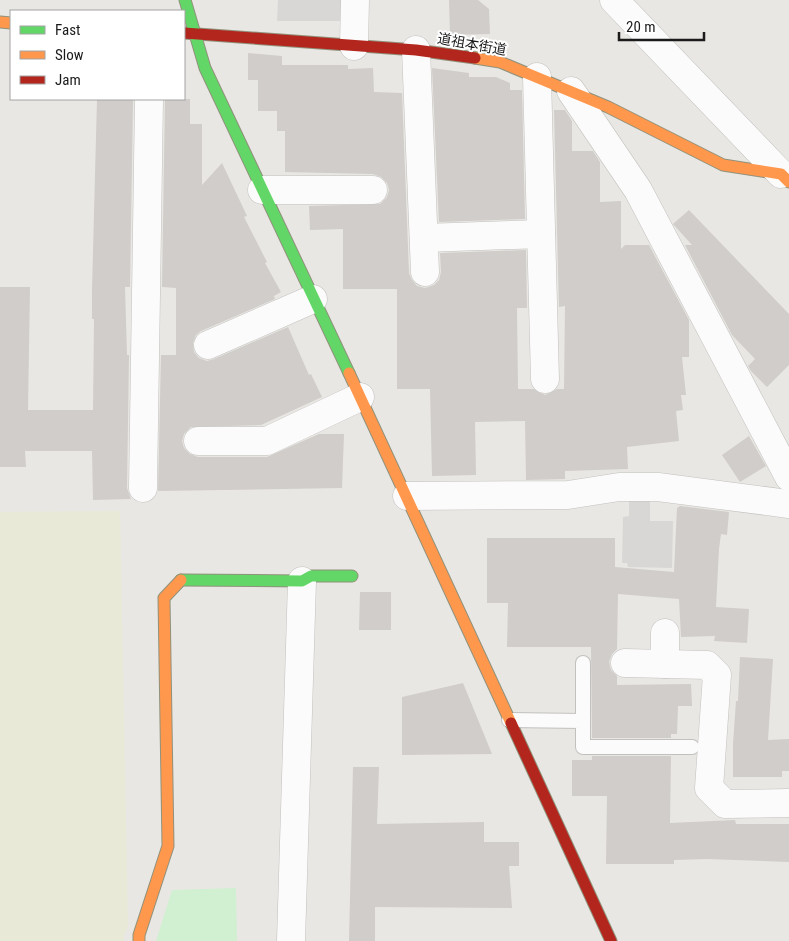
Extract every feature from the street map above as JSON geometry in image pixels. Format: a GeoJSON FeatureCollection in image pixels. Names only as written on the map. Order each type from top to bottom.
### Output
{"type":"FeatureCollection","features":[{"type":"Feature","properties":{"kind":"street"},"geometry":{"type":"LineString","coordinates":[[185,0],[190,33],[205,68],[407,496],[508,720],[611,941]]}},
{"type":"Feature","properties":{"kind":"street"},"geometry":{"type":"LineString","coordinates":[[354,46],[355,0]]}},
{"type":"Feature","properties":{"kind":"street"},"geometry":{"type":"LineString","coordinates":[[614,0],[785,178]]}},
{"type":"Feature","properties":{"kind":"street","name":"道祖本街道"},"geometry":{"type":"LineString","coordinates":[[190,33],[416,50],[500,62],[608,107],[723,165],[785,178]]}},
{"type":"Feature","properties":{"kind":"street"},"geometry":{"type":"LineString","coordinates":[[416,50],[425,272]]}},
{"type":"Feature","properties":{"kind":"street"},"geometry":{"type":"LineString","coordinates":[[537,77],[545,379]]}},
{"type":"Feature","properties":{"kind":"street"},"geometry":{"type":"LineString","coordinates":[[570,91],[638,190],[789,477]]}},
{"type":"Feature","properties":{"kind":"street"},"geometry":{"type":"LineString","coordinates":[[143,488],[148,100]]}},
{"type":"Feature","properties":{"kind":"street"},"geometry":{"type":"LineString","coordinates":[[262,190],[373,190]]}},
{"type":"Feature","properties":{"kind":"street"},"geometry":{"type":"LineString","coordinates":[[424,238],[541,234]]}},
{"type":"Feature","properties":{"kind":"street"},"geometry":{"type":"LineString","coordinates":[[208,345],[313,299]]}},
{"type":"Feature","properties":{"kind":"street"},"geometry":{"type":"LineString","coordinates":[[198,441],[267,441],[360,397]]}},
{"type":"Feature","properties":{"kind":"street"},"geometry":{"type":"LineString","coordinates":[[407,496],[568,495],[619,487],[658,487],[789,504]]}},
{"type":"Feature","properties":{"kind":"street"},"geometry":{"type":"LineString","coordinates":[[139,941],[139,934],[168,846],[164,598],[180,580],[302,581],[311,576],[352,576]]}},
{"type":"Feature","properties":{"kind":"street"},"geometry":{"type":"LineString","coordinates":[[291,941],[302,581]]}},
{"type":"Feature","properties":{"kind":"street"},"geometry":{"type":"LineString","coordinates":[[665,632],[665,664]]}},
{"type":"Feature","properties":{"kind":"street"},"geometry":{"type":"LineString","coordinates":[[625,663],[707,665],[717,675],[710,788],[726,804],[789,802]]}},
{"type":"Feature","properties":{"kind":"lane"},"geometry":{"type":"LineString","coordinates":[[583,663],[583,747],[692,747]]}},
{"type":"Feature","properties":{"kind":"lane"},"geometry":{"type":"LineString","coordinates":[[508,720],[583,721]]}},
{"type":"Feature","properties":{"kind":"green space"},"geometry":{"type":"Polygon","coordinates":[[[120,511],[128,927],[124,935],[124,941],[0,941],[0,512],[120,511]]]}},
{"type":"Feature","properties":{"kind":"green space"},"geometry":{"type":"Polygon","coordinates":[[[236,888],[237,941],[156,941],[172,890],[236,888]]]}},
{"type":"Feature","properties":{"kind":"shaded area"},"geometry":{"type":"Polygon","coordinates":[[[278,0],[344,0],[343,21],[277,21],[278,0]]]}},
{"type":"Feature","properties":{"kind":"shaded area"},"geometry":{"type":"Polygon","coordinates":[[[629,499],[650,499],[650,521],[673,521],[672,568],[628,567],[627,563],[622,563],[623,517],[629,516],[629,499]]]}},
{"type":"Feature","properties":{"kind":"building"},"geometry":{"type":"Polygon","coordinates":[[[449,0],[478,0],[489,9],[490,34],[450,35],[449,0]]]}},
{"type":"Feature","properties":{"kind":"building"},"geometry":{"type":"Polygon","coordinates":[[[248,53],[282,56],[282,65],[348,65],[348,69],[373,68],[374,92],[402,93],[409,273],[412,280],[417,286],[425,288],[434,285],[439,280],[441,272],[440,253],[526,250],[527,308],[517,308],[518,389],[534,389],[545,395],[557,389],[564,389],[565,306],[559,307],[554,110],[565,110],[572,121],[572,151],[593,151],[600,162],[600,202],[621,201],[621,249],[625,245],[649,245],[689,320],[689,357],[682,357],[686,395],[681,395],[683,410],[676,411],[679,441],[627,447],[628,469],[565,471],[565,479],[526,480],[525,421],[475,422],[476,475],[432,476],[430,389],[397,389],[397,289],[343,289],[343,229],[310,230],[309,206],[380,204],[387,197],[389,190],[387,183],[381,177],[373,174],[285,172],[285,131],[277,131],[277,111],[258,111],[258,80],[248,80],[248,53]]]}},
{"type":"Feature","properties":{"kind":"building"},"geometry":{"type":"Polygon","coordinates":[[[432,68],[469,73],[469,77],[496,77],[510,83],[510,90],[522,90],[525,219],[439,222],[432,68]]]}},
{"type":"Feature","properties":{"kind":"building"},"geometry":{"type":"Polygon","coordinates":[[[190,99],[190,124],[202,124],[202,185],[222,163],[247,216],[244,217],[267,262],[265,263],[281,292],[274,296],[275,299],[201,331],[196,335],[193,343],[194,352],[199,358],[207,361],[288,327],[309,375],[311,374],[322,397],[261,425],[191,427],[184,434],[182,441],[184,448],[190,454],[198,457],[267,457],[319,434],[344,434],[342,488],[158,491],[161,355],[176,355],[176,288],[162,287],[165,100],[190,99]]]}},
{"type":"Feature","properties":{"kind":"building"},"geometry":{"type":"Polygon","coordinates":[[[97,100],[133,100],[130,287],[125,287],[127,355],[129,355],[127,488],[131,499],[93,500],[92,451],[25,451],[26,467],[0,467],[0,287],[30,287],[28,410],[93,410],[94,319],[92,319],[97,100]]]}},
{"type":"Feature","properties":{"kind":"building"},"geometry":{"type":"Polygon","coordinates":[[[689,210],[789,314],[789,365],[767,387],[748,366],[755,359],[732,335],[685,245],[692,245],[673,224],[689,210]]]}},
{"type":"Feature","properties":{"kind":"building"},"geometry":{"type":"Polygon","coordinates":[[[749,436],[766,466],[740,482],[722,455],[749,436]]]}},
{"type":"Feature","properties":{"kind":"building"},"geometry":{"type":"Polygon","coordinates":[[[680,506],[729,512],[727,535],[721,534],[716,607],[749,609],[747,643],[714,641],[715,636],[681,637],[679,599],[618,594],[617,649],[612,654],[609,662],[611,670],[617,676],[617,685],[691,684],[692,706],[678,706],[677,734],[671,734],[671,738],[592,738],[591,647],[507,647],[508,603],[487,603],[487,538],[615,538],[615,567],[674,572],[677,508],[680,506]]]}},
{"type":"Feature","properties":{"kind":"building"},"geometry":{"type":"Polygon","coordinates":[[[360,592],[391,592],[391,630],[359,630],[360,592]]]}},
{"type":"Feature","properties":{"kind":"building"},"geometry":{"type":"Polygon","coordinates":[[[740,657],[773,659],[768,740],[789,739],[789,771],[782,771],[782,777],[733,777],[733,744],[736,701],[738,701],[740,657]]]}},
{"type":"Feature","properties":{"kind":"building"},"geometry":{"type":"Polygon","coordinates":[[[463,683],[492,754],[402,755],[402,697],[463,683]]]}},
{"type":"Feature","properties":{"kind":"building"},"geometry":{"type":"Polygon","coordinates":[[[592,756],[671,756],[670,823],[735,820],[736,824],[789,824],[789,862],[707,859],[674,860],[674,864],[606,864],[607,796],[572,796],[572,760],[592,760],[592,756]]]}},
{"type":"Feature","properties":{"kind":"building"},"geometry":{"type":"Polygon","coordinates":[[[353,767],[379,767],[377,824],[484,822],[484,842],[519,842],[519,866],[509,866],[512,908],[375,907],[375,941],[349,941],[353,767]]]}},
{"type":"Feature","properties":{"kind":"traffic: fast"},"geometry":{"type":"LineString","coordinates":[[185,0],[205,68],[349,373]]}},
{"type":"Feature","properties":{"kind":"traffic: fast"},"geometry":{"type":"LineString","coordinates":[[181,580],[302,581],[311,576],[352,576]]}},
{"type":"Feature","properties":{"kind":"traffic: slow"},"geometry":{"type":"LineString","coordinates":[[0,22],[10,23]]}},
{"type":"Feature","properties":{"kind":"traffic: slow"},"geometry":{"type":"LineString","coordinates":[[475,58],[500,62],[608,107],[723,165],[781,174],[789,182]]}},
{"type":"Feature","properties":{"kind":"traffic: slow"},"geometry":{"type":"LineString","coordinates":[[349,373],[511,723]]}},
{"type":"Feature","properties":{"kind":"traffic: slow"},"geometry":{"type":"LineString","coordinates":[[139,941],[139,935],[168,846],[164,598],[181,580]]}},
{"type":"Feature","properties":{"kind":"traffic: jam"},"geometry":{"type":"LineString","coordinates":[[185,33],[416,50],[475,58]]}},
{"type":"Feature","properties":{"kind":"traffic: jam"},"geometry":{"type":"LineString","coordinates":[[511,723],[611,941]]}}]}
